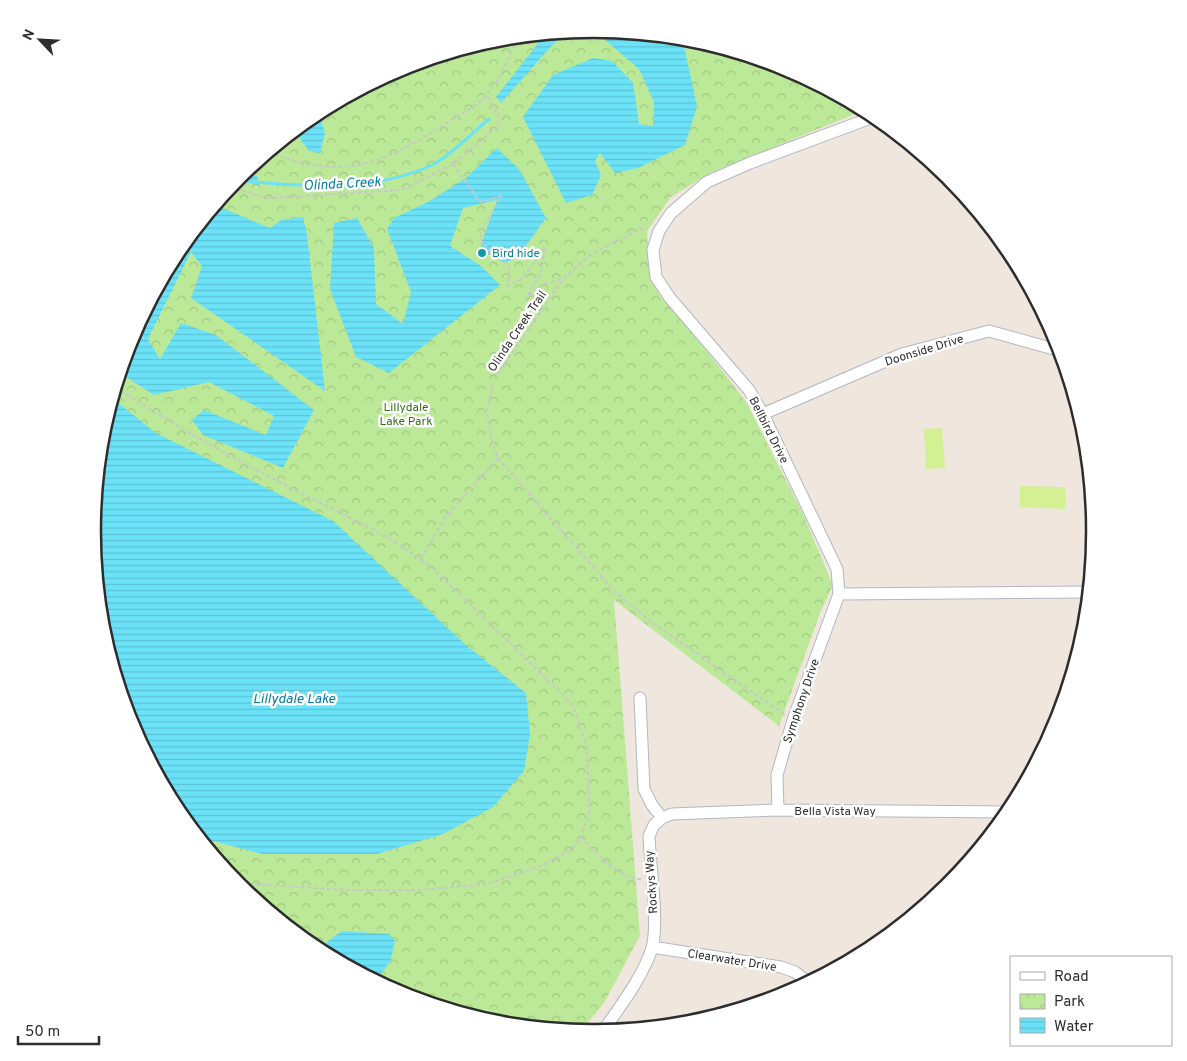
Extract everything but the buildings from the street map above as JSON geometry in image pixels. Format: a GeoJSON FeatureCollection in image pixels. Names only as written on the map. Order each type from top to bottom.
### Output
{"type":"FeatureCollection","features":[{"type":"Feature","properties":{"kind":"street","name":"Bellbird Drive"},"geometry":{"type":"LineString","coordinates":[[839,594],[837,569],[763,414],[748,390],[670,298],[656,277],[653,250],[659,232],[671,213],[707,182],[759,159],[865,120]]}},
{"type":"Feature","properties":{"kind":"street","name":"Doonside Drive"},"geometry":{"type":"LineString","coordinates":[[763,414],[902,354],[989,331],[1052,349]]}},
{"type":"Feature","properties":{"kind":"street"},"geometry":{"type":"LineString","coordinates":[[839,594],[1082,592]]}},
{"type":"Feature","properties":{"kind":"street","name":"Symphony Drive"},"geometry":{"type":"LineString","coordinates":[[778,810],[777,775],[793,720],[839,594]]}},
{"type":"Feature","properties":{"kind":"street"},"geometry":{"type":"LineString","coordinates":[[640,698],[644,789],[652,805],[662,818]]}},
{"type":"Feature","properties":{"kind":"street","name":"Bella Vista Way"},"geometry":{"type":"LineString","coordinates":[[662,818],[672,814],[778,810],[998,812]]}},
{"type":"Feature","properties":{"kind":"street","name":"Rockys Way"},"geometry":{"type":"LineString","coordinates":[[608,1023],[646,963],[652,947],[654,931],[648,836],[654,825],[662,818]]}},
{"type":"Feature","properties":{"kind":"street","name":"Clearwater Drive"},"geometry":{"type":"LineString","coordinates":[[652,947],[774,966],[795,972],[802,977]]}},
{"type":"Feature","properties":{"kind":"path"},"geometry":{"type":"LineString","coordinates":[[276,154],[302,163],[336,167],[374,160],[405,150],[476,105],[487,94],[506,63],[512,45]]}},
{"type":"Feature","properties":{"kind":"path"},"geometry":{"type":"LineString","coordinates":[[238,189],[268,198],[402,190],[452,164],[497,127],[499,118],[487,94]]}},
{"type":"Feature","properties":{"kind":"path"},"geometry":{"type":"LineString","coordinates":[[452,164],[480,202],[501,196],[481,231],[481,240],[490,252],[509,265],[508,286],[522,279],[545,247],[541,272],[526,299],[542,284],[563,278]]}},
{"type":"Feature","properties":{"kind":"path","name":"Olinda Creek Trail"},"geometry":{"type":"LineString","coordinates":[[498,458],[491,436],[487,412],[496,378],[563,278],[590,255],[638,230],[650,228]]}},
{"type":"Feature","properties":{"kind":"path"},"geometry":{"type":"LineString","coordinates":[[121,391],[184,432],[360,523],[422,559],[573,705],[586,748],[589,815],[581,837],[572,850],[538,867],[487,884],[421,890],[346,890],[250,884]]}},
{"type":"Feature","properties":{"kind":"path"},"geometry":{"type":"LineString","coordinates":[[422,559],[446,516],[498,458],[616,593],[653,623],[793,720]]}},
{"type":"Feature","properties":{"kind":"path"},"geometry":{"type":"LineString","coordinates":[[581,837],[605,861],[622,873],[637,879],[651,879]]}},
{"type":"Feature","properties":{"kind":"green space","name":"Lillydale Lake Park"},"geometry":{"type":"Polygon","coordinates":[[[594,38],[658,42],[721,54],[782,75],[812,88],[856,114],[710,173],[671,197],[647,231],[650,276],[660,296],[707,351],[747,403],[803,514],[833,585],[820,613],[779,726],[614,600],[640,936],[604,1003],[587,1024],[529,1019],[466,1007],[405,986],[375,973],[293,922],[268,901],[223,856],[202,831],[151,749],[138,719],[117,658],[105,595],[101,530],[105,466],[110,434],[117,403],[138,342],[151,312],[167,284],[202,230],[245,182],[293,139],[375,88],[405,75],[466,54],[497,47],[561,39],[594,38]]]}},
{"type":"Feature","properties":{"kind":"green space"},"geometry":{"type":"Polygon","coordinates":[[[942,428],[945,468],[926,469],[924,429],[942,428]]]}},
{"type":"Feature","properties":{"kind":"green space"},"geometry":{"type":"Polygon","coordinates":[[[1020,486],[1066,487],[1065,509],[1020,507],[1020,486]]]}},
{"type":"Feature","properties":{"kind":"water"},"geometry":{"type":"Polygon","coordinates":[[[601,38],[658,42],[684,46],[697,106],[685,145],[638,168],[615,173],[600,153],[595,161],[601,175],[592,195],[566,203],[523,117],[553,75],[593,58],[612,61],[633,83],[639,124],[653,126],[654,102],[639,69],[601,38]]]}},
{"type":"Feature","properties":{"kind":"water"},"geometry":{"type":"Polygon","coordinates":[[[558,39],[501,103],[496,97],[540,41],[558,39]]]}},
{"type":"Feature","properties":{"kind":"water"},"geometry":{"type":"Polygon","coordinates":[[[321,120],[325,133],[320,153],[309,151],[298,136],[321,120]]]}},
{"type":"Feature","properties":{"kind":"water"},"geometry":{"type":"Polygon","coordinates":[[[497,148],[519,169],[546,218],[517,258],[504,263],[484,251],[481,244],[497,200],[463,208],[450,246],[481,266],[500,285],[389,373],[356,357],[330,289],[334,223],[357,218],[374,248],[376,304],[403,324],[411,292],[387,229],[394,218],[428,202],[466,178],[497,148]]]}},
{"type":"Feature","properties":{"kind":"water"},"geometry":{"type":"Polygon","coordinates":[[[253,175],[257,176],[259,185],[245,182],[253,175]]]}},
{"type":"Feature","properties":{"kind":"water"},"geometry":{"type":"Polygon","coordinates":[[[221,207],[270,228],[281,220],[303,217],[307,235],[325,391],[191,298],[202,266],[191,252],[148,339],[160,359],[181,323],[216,335],[314,410],[283,468],[203,435],[192,420],[204,410],[266,435],[274,416],[209,382],[154,395],[126,377],[151,312],[202,230],[221,207]]]}},
{"type":"Feature","properties":{"kind":"water","name":"Lillydale Lake"},"geometry":{"type":"Polygon","coordinates":[[[117,402],[156,433],[333,521],[467,646],[526,693],[530,734],[524,771],[493,807],[443,834],[377,854],[263,854],[211,842],[202,831],[151,749],[127,689],[110,627],[102,563],[102,498],[110,434],[117,402]]]}},
{"type":"Feature","properties":{"kind":"water"},"geometry":{"type":"Polygon","coordinates":[[[342,931],[389,934],[395,940],[391,960],[380,975],[325,943],[342,931]]]}},
{"type":"Feature","properties":{"kind":"waterway","name":"Olinda Creek"},"geometry":{"type":"LineString","coordinates":[[254,182],[322,186],[367,183],[389,179],[411,173],[439,161],[489,119]]}},
{"type":"Feature","properties":{"kind":"place","name":"Bird hide"},"geometry":{"type":"Point","coordinates":[482,253]}}]}
